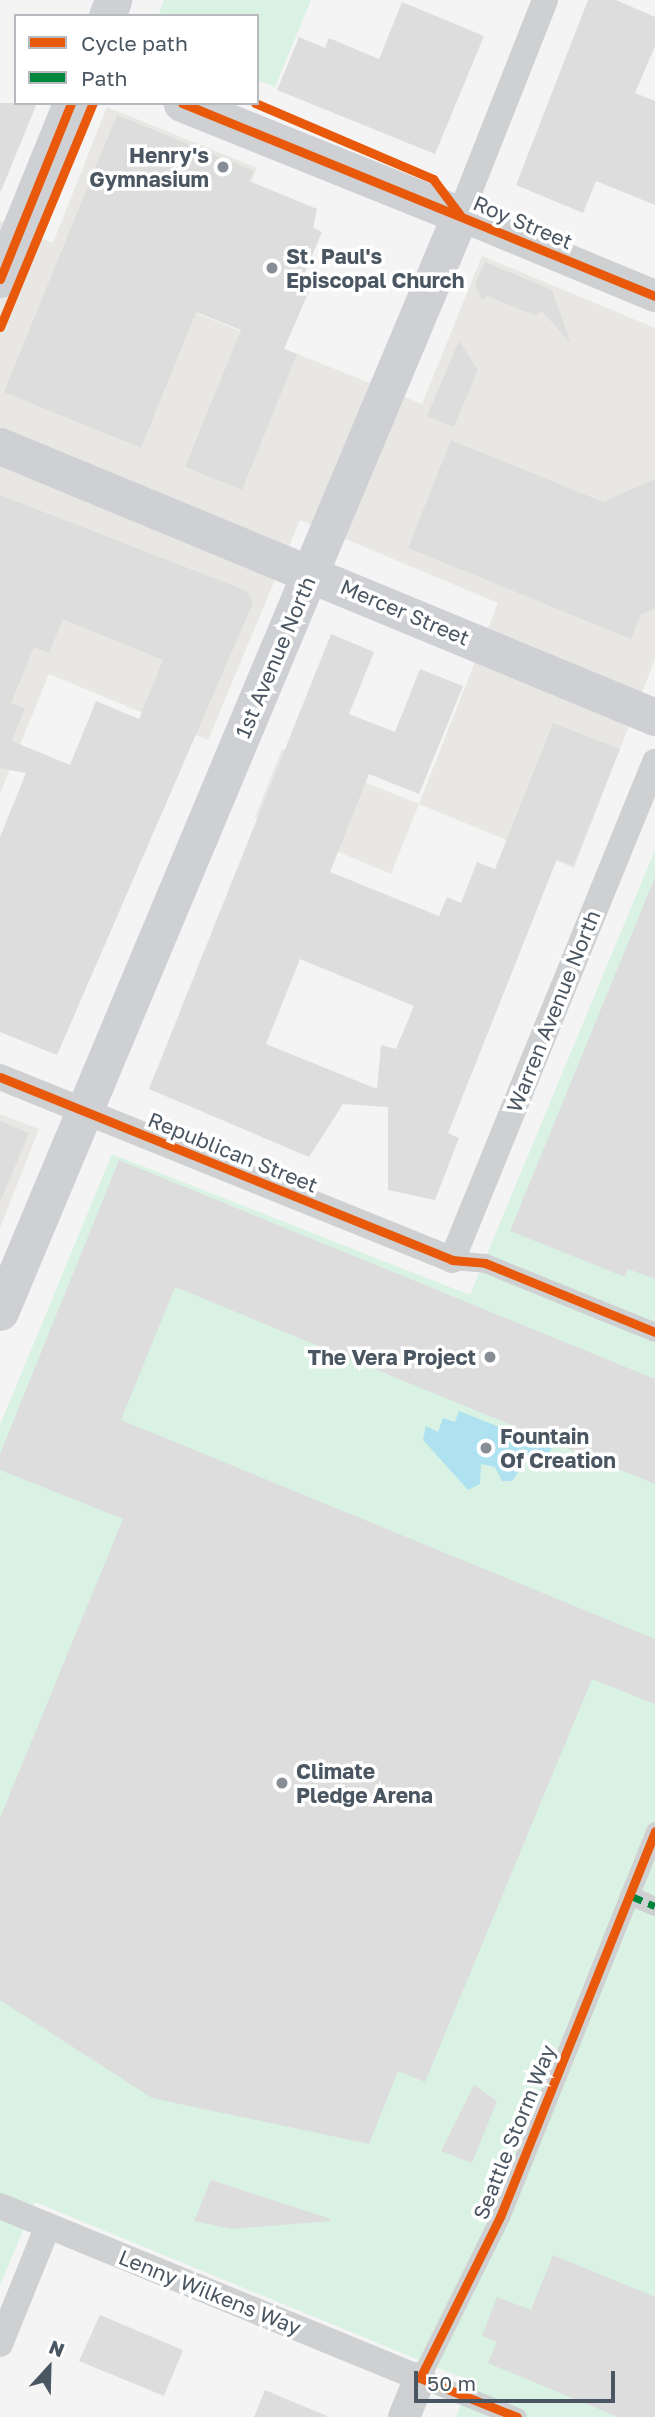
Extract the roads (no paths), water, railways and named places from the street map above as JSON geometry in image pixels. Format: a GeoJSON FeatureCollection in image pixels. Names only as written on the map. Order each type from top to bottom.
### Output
{"type":"FeatureCollection","features":[{"type":"Feature","properties":{"kind":"main road"},"geometry":{"type":"LineString","coordinates":[[0,279],[70,105]]}},
{"type":"Feature","properties":{"kind":"main road","name":"Roy Street"},"geometry":{"type":"LineString","coordinates":[[187,105],[460,215]]}},
{"type":"Feature","properties":{"kind":"main road","name":"1st Avenue North"},"geometry":{"type":"LineString","coordinates":[[0,1312],[460,215]]}},
{"type":"Feature","properties":{"kind":"main road","name":"Mercer Street"},"geometry":{"type":"LineString","coordinates":[[0,446],[655,717]]}},
{"type":"Feature","properties":{"kind":"street","name":"1st Avenue North"},"geometry":{"type":"LineString","coordinates":[[460,215],[545,0]]}},
{"type":"Feature","properties":{"kind":"street","name":"Roy Street"},"geometry":{"type":"LineString","coordinates":[[460,215],[655,296]]}},
{"type":"Feature","properties":{"kind":"street","name":"Warren Avenue North"},"geometry":{"type":"LineString","coordinates":[[452,1260],[655,761]]}},
{"type":"Feature","properties":{"kind":"street","name":"Republican Street"},"geometry":{"type":"LineString","coordinates":[[0,1076],[452,1260]]}},
{"type":"Feature","properties":{"kind":"street"},"geometry":{"type":"LineString","coordinates":[[452,1260],[485,1263],[655,1332]]}},
{"type":"Feature","properties":{"kind":"street","name":"Seattle Storm Way"},"geometry":{"type":"LineString","coordinates":[[420,2378],[500,2217],[655,1831]]}},
{"type":"Feature","properties":{"kind":"street"},"geometry":{"type":"LineString","coordinates":[[629,1895],[655,1906]]}},
{"type":"Feature","properties":{"kind":"street","name":"Lenny Wilkens Way"},"geometry":{"type":"LineString","coordinates":[[0,2206],[420,2378]]}},
{"type":"Feature","properties":{"kind":"street"},"geometry":{"type":"LineString","coordinates":[[0,2344],[48,2226]]}},
{"type":"Feature","properties":{"kind":"street"},"geometry":{"type":"LineString","coordinates":[[404,2417],[420,2378],[517,2417]]}},
{"type":"Feature","properties":{"kind":"water"},"geometry":{"type":"Polygon","coordinates":[[[459,1411],[552,1448],[543,1462],[527,1460],[512,1481],[502,1481],[495,1467],[481,1464],[480,1484],[468,1490],[423,1440],[426,1426],[438,1432],[443,1418],[455,1422],[459,1411]]]}},
{"type":"Feature","properties":{"kind":"place","name":"Henry's Gymnasium"},"geometry":{"type":"Point","coordinates":[223,167]}},
{"type":"Feature","properties":{"kind":"place","name":"St. Paul's Episcopal Church"},"geometry":{"type":"Point","coordinates":[272,268]}},
{"type":"Feature","properties":{"kind":"place","name":"The Vera Project"},"geometry":{"type":"Point","coordinates":[490,1357]}},
{"type":"Feature","properties":{"kind":"place","name":"Fountain Of Creation"},"geometry":{"type":"Point","coordinates":[486,1448]}},
{"type":"Feature","properties":{"kind":"place","name":"Climate Pledge Arena"},"geometry":{"type":"Point","coordinates":[282,1783]}}]}
